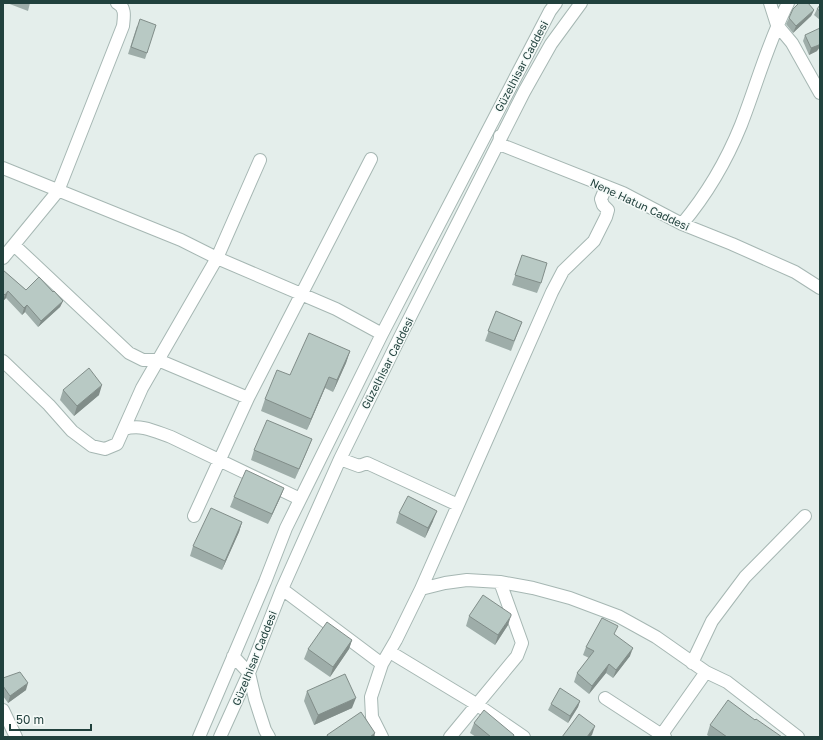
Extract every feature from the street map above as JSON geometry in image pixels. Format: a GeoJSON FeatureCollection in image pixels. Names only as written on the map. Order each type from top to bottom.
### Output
{"type":"FeatureCollection","features":[{"type":"Feature","properties":{"kind":"street"},"geometry":{"type":"LineString","coordinates":[[3,258],[58,191],[123,26],[124,10],[116,3]]}},
{"type":"Feature","properties":{"kind":"street","name":"Güzelhisar Caddesi"},"geometry":{"type":"LineString","coordinates":[[199,737],[265,582],[286,528],[300,499],[382,334],[503,99],[550,11],[556,3]]}},
{"type":"Feature","properties":{"kind":"street","name":"Güzelhisar Caddesi"},"geometry":{"type":"LineString","coordinates":[[220,737],[249,673],[282,589],[340,459],[398,339],[499,144],[524,92],[551,44],[581,3]]}},
{"type":"Feature","properties":{"kind":"street"},"geometry":{"type":"LineString","coordinates":[[770,3],[777,25],[792,43],[820,93]]}},
{"type":"Feature","properties":{"kind":"street"},"geometry":{"type":"LineString","coordinates":[[682,224],[701,202],[720,170],[741,126],[777,25],[788,3]]}},
{"type":"Feature","properties":{"kind":"street"},"geometry":{"type":"LineString","coordinates":[[499,144],[503,99]]}},
{"type":"Feature","properties":{"kind":"street","name":"Nene Hatun Caddesi"},"geometry":{"type":"LineString","coordinates":[[499,144],[623,193],[682,224],[795,272],[820,288]]}},
{"type":"Feature","properties":{"kind":"street"},"geometry":{"type":"LineString","coordinates":[[194,516],[248,398],[371,159]]}},
{"type":"Feature","properties":{"kind":"street"},"geometry":{"type":"LineString","coordinates":[[3,361],[49,405],[72,430],[92,446],[106,449],[117,444],[142,388],[217,258],[260,160]]}},
{"type":"Feature","properties":{"kind":"street"},"geometry":{"type":"LineString","coordinates":[[3,168],[182,240],[217,258],[302,294],[382,334]]}},
{"type":"Feature","properties":{"kind":"street"},"geometry":{"type":"LineString","coordinates":[[382,737],[372,717],[370,697],[382,664],[390,652],[422,589],[563,271],[594,241],[602,226],[608,210],[603,205],[601,199],[606,187]]}},
{"type":"Feature","properties":{"kind":"street"},"geometry":{"type":"LineString","coordinates":[[14,245],[129,353],[143,360],[158,360],[248,398]]}},
{"type":"Feature","properties":{"kind":"street"},"geometry":{"type":"LineString","coordinates":[[124,429],[136,426],[171,436],[300,499]]}},
{"type":"Feature","properties":{"kind":"street"},"geometry":{"type":"LineString","coordinates":[[340,459],[358,466],[368,463],[458,505]]}},
{"type":"Feature","properties":{"kind":"street"},"geometry":{"type":"LineString","coordinates":[[692,663],[712,621],[746,577],[805,516]]}},
{"type":"Feature","properties":{"kind":"street"},"geometry":{"type":"LineString","coordinates":[[422,589],[445,583],[467,580],[500,582],[533,588],[570,598],[618,616],[656,637],[706,672],[727,682],[798,737]]}},
{"type":"Feature","properties":{"kind":"street"},"geometry":{"type":"LineString","coordinates":[[450,737],[517,656],[522,643],[500,582]]}},
{"type":"Feature","properties":{"kind":"street"},"geometry":{"type":"LineString","coordinates":[[282,589],[382,664]]}},
{"type":"Feature","properties":{"kind":"street"},"geometry":{"type":"LineString","coordinates":[[390,652],[476,704],[524,737]]}},
{"type":"Feature","properties":{"kind":"street"},"geometry":{"type":"LineString","coordinates":[[233,656],[249,673],[255,699],[265,730],[269,737]]}},
{"type":"Feature","properties":{"kind":"street"},"geometry":{"type":"LineString","coordinates":[[605,698],[662,736],[706,672]]}},
{"type":"Feature","properties":{"kind":"street"},"geometry":{"type":"LineString","coordinates":[[3,710],[16,737]]}},
{"type":"Feature","properties":{"kind":"building"},"geometry":{"type":"Polygon","coordinates":[[[799,3],[808,3],[814,10],[796,26],[789,18],[793,9],[799,3]]]}},
{"type":"Feature","properties":{"kind":"building"},"geometry":{"type":"Polygon","coordinates":[[[140,19],[156,25],[147,53],[131,47],[140,19]]]}},
{"type":"Feature","properties":{"kind":"building"},"geometry":{"type":"Polygon","coordinates":[[[820,28],[820,43],[819,45],[811,48],[805,35],[820,28]]]}},
{"type":"Feature","properties":{"kind":"building"},"geometry":{"type":"Polygon","coordinates":[[[522,255],[547,263],[541,283],[515,275],[522,255]]]}},
{"type":"Feature","properties":{"kind":"building"},"geometry":{"type":"Polygon","coordinates":[[[3,270],[26,290],[39,277],[63,301],[41,321],[27,305],[24,308],[8,291],[5,295],[3,293],[3,270]]]}},
{"type":"Feature","properties":{"kind":"building"},"geometry":{"type":"Polygon","coordinates":[[[496,311],[522,322],[514,341],[488,331],[496,311]]]}},
{"type":"Feature","properties":{"kind":"building"},"geometry":{"type":"Polygon","coordinates":[[[309,333],[350,351],[337,380],[329,377],[311,419],[265,399],[277,370],[290,375],[309,333]]]}},
{"type":"Feature","properties":{"kind":"building"},"geometry":{"type":"Polygon","coordinates":[[[89,368],[102,385],[77,406],[63,390],[89,368]]]}},
{"type":"Feature","properties":{"kind":"building"},"geometry":{"type":"Polygon","coordinates":[[[267,420],[312,439],[299,469],[254,450],[267,420]]]}},
{"type":"Feature","properties":{"kind":"building"},"geometry":{"type":"Polygon","coordinates":[[[246,470],[284,488],[272,514],[234,497],[246,470]]]}},
{"type":"Feature","properties":{"kind":"building"},"geometry":{"type":"Polygon","coordinates":[[[408,496],[437,511],[428,528],[399,513],[408,496]]]}},
{"type":"Feature","properties":{"kind":"building"},"geometry":{"type":"Polygon","coordinates":[[[211,508],[242,522],[225,561],[193,546],[211,508]]]}},
{"type":"Feature","properties":{"kind":"building"},"geometry":{"type":"Polygon","coordinates":[[[483,595],[511,614],[498,635],[469,616],[483,595]]]}},
{"type":"Feature","properties":{"kind":"building"},"geometry":{"type":"Polygon","coordinates":[[[602,618],[618,626],[614,634],[633,648],[616,670],[609,664],[592,686],[577,673],[594,651],[586,647],[602,618]]]}},
{"type":"Feature","properties":{"kind":"building"},"geometry":{"type":"Polygon","coordinates":[[[327,622],[352,640],[333,667],[308,649],[327,622]]]}},
{"type":"Feature","properties":{"kind":"building"},"geometry":{"type":"Polygon","coordinates":[[[20,672],[28,683],[10,696],[3,686],[3,678],[20,672]]]}},
{"type":"Feature","properties":{"kind":"building"},"geometry":{"type":"Polygon","coordinates":[[[345,674],[356,698],[318,715],[307,691],[345,674]]]}},
{"type":"Feature","properties":{"kind":"building"},"geometry":{"type":"Polygon","coordinates":[[[560,688],[580,701],[570,716],[551,704],[560,688]]]}},
{"type":"Feature","properties":{"kind":"building"},"geometry":{"type":"Polygon","coordinates":[[[728,700],[755,720],[756,719],[782,737],[727,737],[710,725],[728,700]]]}},
{"type":"Feature","properties":{"kind":"building"},"geometry":{"type":"Polygon","coordinates":[[[484,710],[514,735],[513,737],[491,737],[474,723],[484,710]]]}},
{"type":"Feature","properties":{"kind":"building"},"geometry":{"type":"Polygon","coordinates":[[[361,712],[375,733],[370,737],[328,737],[327,735],[361,712]]]}},
{"type":"Feature","properties":{"kind":"building"},"geometry":{"type":"Polygon","coordinates":[[[579,714],[595,726],[587,737],[562,737],[579,714]]]}}]}
